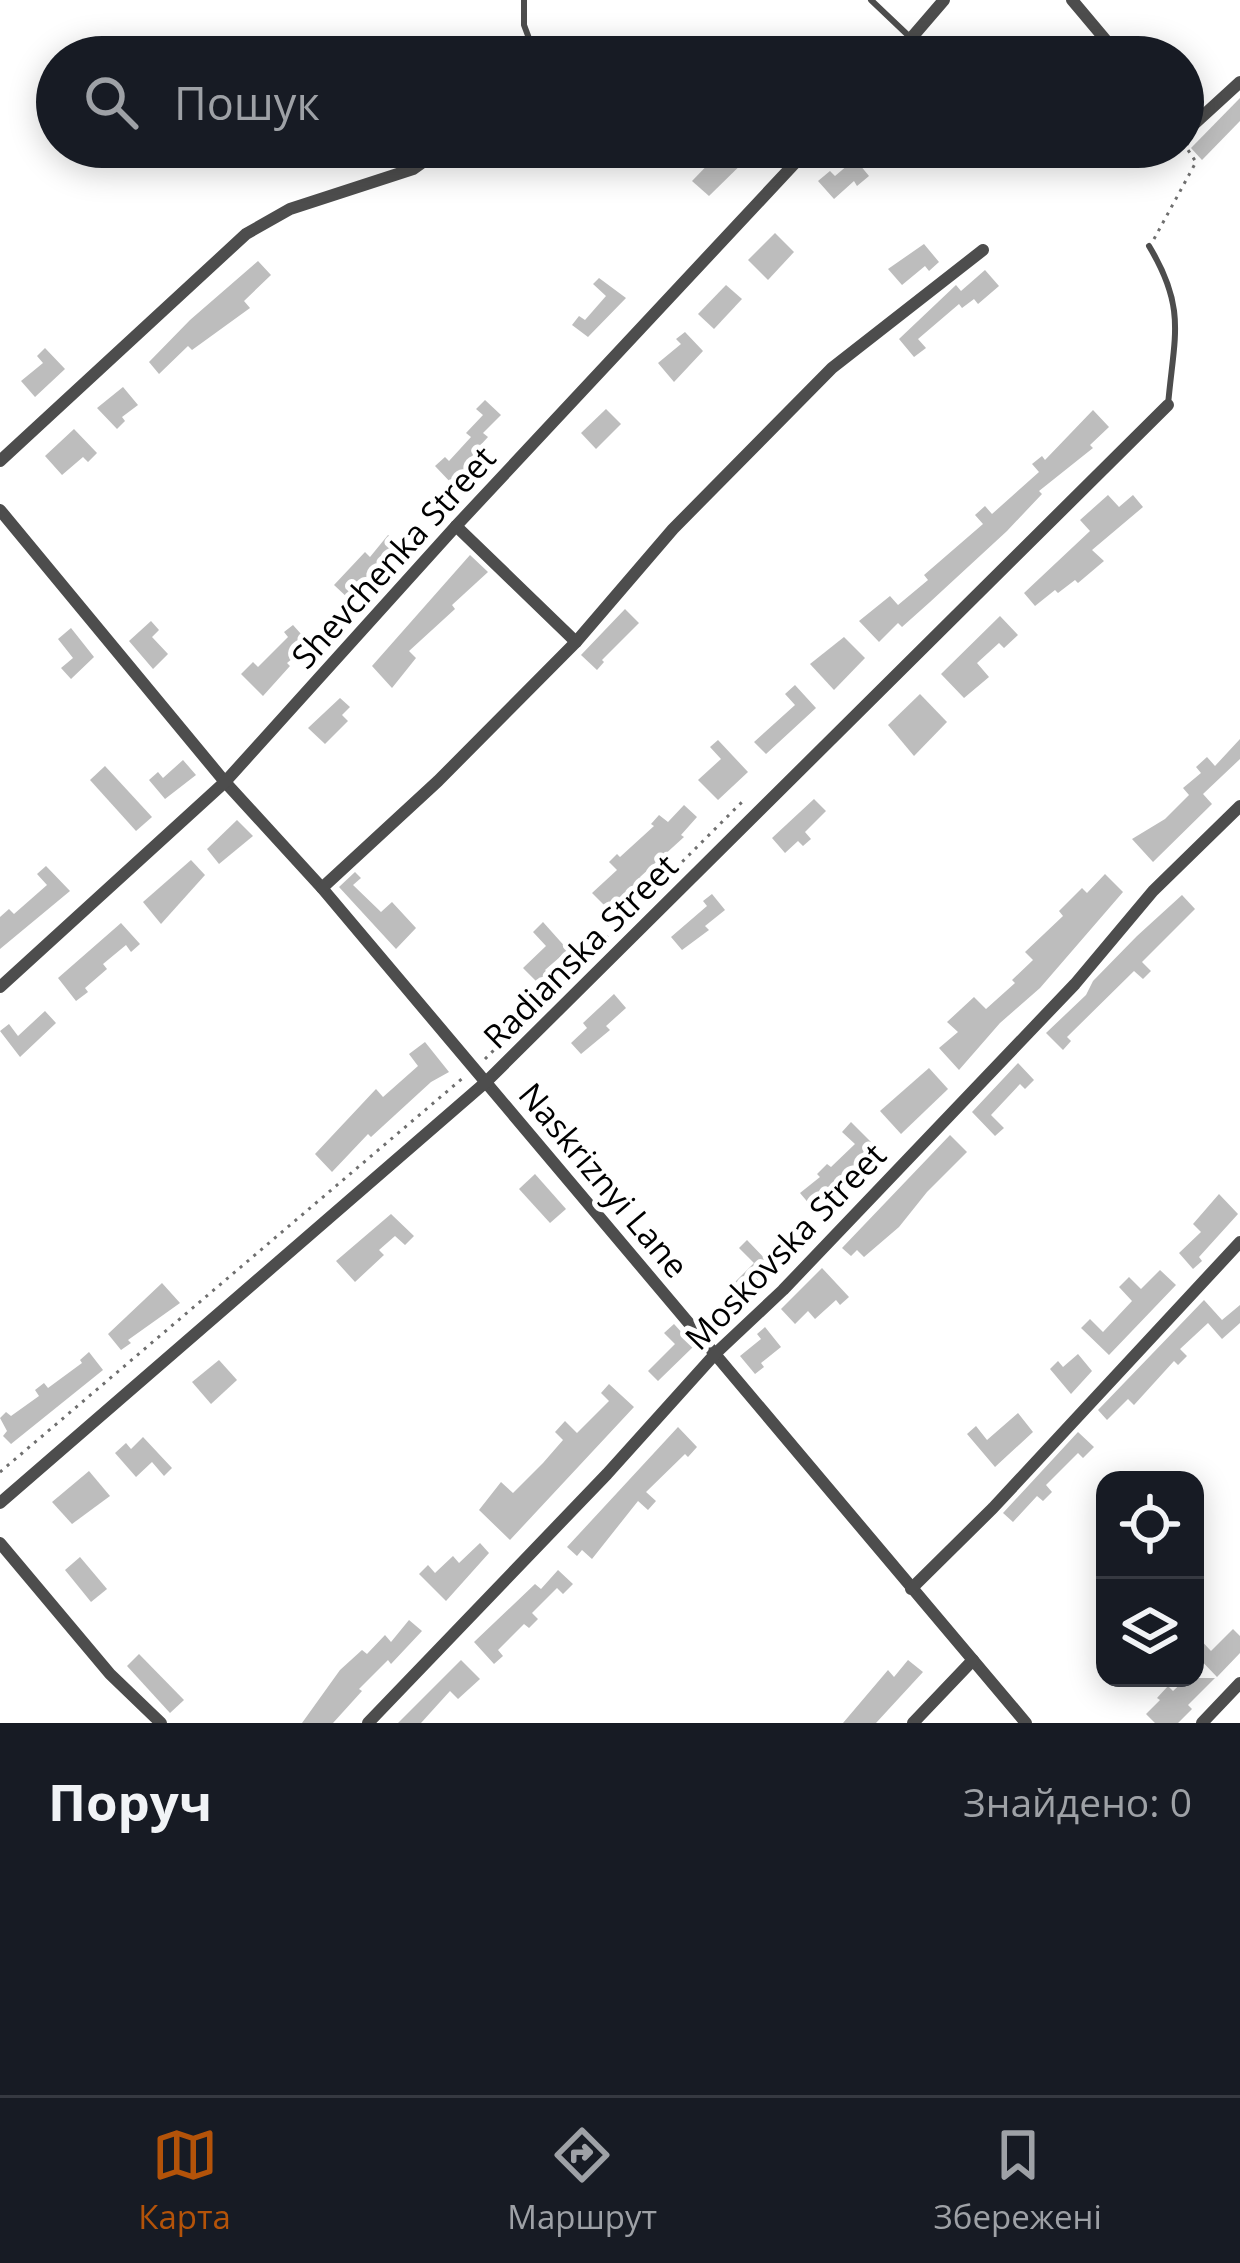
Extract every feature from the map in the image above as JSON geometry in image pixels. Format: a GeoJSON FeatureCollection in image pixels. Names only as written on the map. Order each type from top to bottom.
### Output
{"type":"FeatureCollection","features":[{"type":"Feature","properties":{"kind":"street"},"geometry":{"type":"LineString","coordinates":[[914,36],[944,0]]}},
{"type":"Feature","properties":{"kind":"street"},"geometry":{"type":"LineString","coordinates":[[1072,0],[1102,36]]}},
{"type":"Feature","properties":{"kind":"street"},"geometry":{"type":"LineString","coordinates":[[1204,112],[1240,82]]}},
{"type":"Feature","properties":{"kind":"street"},"geometry":{"type":"LineString","coordinates":[[0,461],[246,234],[290,209],[414,168]]}},
{"type":"Feature","properties":{"kind":"street","name":"Shevchenka Street"},"geometry":{"type":"LineString","coordinates":[[0,988],[225,782],[456,526],[791,168]]}},
{"type":"Feature","properties":{"kind":"street"},"geometry":{"type":"LineString","coordinates":[[322,888],[438,781],[576,642],[673,530],[832,368],[983,250]]}},
{"type":"Feature","properties":{"kind":"street","name":"Radianska Street"},"geometry":{"type":"LineString","coordinates":[[0,1502],[486,1082],[1168,405]]}},
{"type":"Feature","properties":{"kind":"street","name":"Naskriznyi Lane"},"geometry":{"type":"LineString","coordinates":[[0,509],[225,782],[322,888],[1026,1723]]}},
{"type":"Feature","properties":{"kind":"street"},"geometry":{"type":"LineString","coordinates":[[456,526],[576,642]]}},
{"type":"Feature","properties":{"kind":"street","name":"Moskovska Street"},"geometry":{"type":"LineString","coordinates":[[368,1723],[716,1353],[814,1258],[1075,984],[1153,891],[1240,806]]}},
{"type":"Feature","properties":{"kind":"street"},"geometry":{"type":"LineString","coordinates":[[911,1589],[1240,1242]]}},
{"type":"Feature","properties":{"kind":"street"},"geometry":{"type":"LineString","coordinates":[[0,1544],[110,1674],[161,1723]]}},
{"type":"Feature","properties":{"kind":"street"},"geometry":{"type":"LineString","coordinates":[[913,1723],[973,1660]]}},
{"type":"Feature","properties":{"kind":"street"},"geometry":{"type":"LineString","coordinates":[[1202,1723],[1240,1683]]}},
{"type":"Feature","properties":{"kind":"lane"},"geometry":{"type":"LineString","coordinates":[[524,0],[528,36]]}},
{"type":"Feature","properties":{"kind":"lane"},"geometry":{"type":"LineString","coordinates":[[871,0],[909,36]]}},
{"type":"Feature","properties":{"kind":"lane"},"geometry":{"type":"LineString","coordinates":[[1149,246],[1177,304],[1168,405]]}},
{"type":"Feature","properties":{"kind":"path"},"geometry":{"type":"LineString","coordinates":[[1160,231],[1193,168]]}},
{"type":"Feature","properties":{"kind":"path"},"geometry":{"type":"LineString","coordinates":[[0,1472],[474,1069],[742,802]]}},
{"type":"Feature","properties":{"kind":"building"},"geometry":{"type":"Polygon","coordinates":[[[1240,98],[1240,121],[1204,158],[1204,135],[1240,98]]]}},
{"type":"Feature","properties":{"kind":"building"},"geometry":{"type":"Polygon","coordinates":[[[705,168],[738,168],[709,196],[692,181],[705,168]]]}},
{"type":"Feature","properties":{"kind":"building"},"geometry":{"type":"Polygon","coordinates":[[[844,168],[862,168],[869,176],[857,186],[854,181],[834,199],[818,181],[830,171],[835,176],[844,168]]]}},
{"type":"Feature","properties":{"kind":"building"},"geometry":{"type":"Polygon","coordinates":[[[775,233],[794,252],[768,280],[748,260],[775,233]]]}},
{"type":"Feature","properties":{"kind":"building"},"geometry":{"type":"Polygon","coordinates":[[[924,244],[939,262],[929,271],[925,266],[902,285],[888,269],[924,244]]]}},
{"type":"Feature","properties":{"kind":"building"},"geometry":{"type":"Polygon","coordinates":[[[258,261],[271,275],[244,301],[250,308],[192,350],[188,346],[159,374],[149,362],[258,261]]]}},
{"type":"Feature","properties":{"kind":"building"},"geometry":{"type":"Polygon","coordinates":[[[985,270],[999,286],[978,304],[974,299],[962,308],[959,304],[918,339],[926,348],[914,357],[899,339],[956,285],[961,291],[985,270]]]}},
{"type":"Feature","properties":{"kind":"building"},"geometry":{"type":"Polygon","coordinates":[[[599,278],[626,298],[588,337],[572,325],[579,316],[585,320],[606,296],[593,284],[599,278]]]}},
{"type":"Feature","properties":{"kind":"building"},"geometry":{"type":"Polygon","coordinates":[[[726,285],[742,299],[714,329],[698,314],[726,285]]]}},
{"type":"Feature","properties":{"kind":"building"},"geometry":{"type":"Polygon","coordinates":[[[685,332],[703,351],[674,382],[658,363],[681,344],[676,339],[685,332]]]}},
{"type":"Feature","properties":{"kind":"building"},"geometry":{"type":"Polygon","coordinates":[[[45,348],[65,369],[35,397],[21,381],[43,363],[37,356],[45,348]]]}},
{"type":"Feature","properties":{"kind":"building"},"geometry":{"type":"Polygon","coordinates":[[[123,387],[138,405],[122,417],[125,421],[117,429],[97,408],[123,387]]]}},
{"type":"Feature","properties":{"kind":"building"},"geometry":{"type":"Polygon","coordinates":[[[485,400],[501,415],[483,433],[488,437],[476,450],[482,456],[453,485],[435,466],[445,457],[449,461],[471,437],[466,433],[483,415],[476,409],[485,400]]]}},
{"type":"Feature","properties":{"kind":"building"},"geometry":{"type":"Polygon","coordinates":[[[606,409],[621,424],[596,449],[581,433],[606,409]]]}},
{"type":"Feature","properties":{"kind":"building"},"geometry":{"type":"Polygon","coordinates":[[[1093,410],[1109,427],[1090,445],[1093,448],[1039,491],[1042,494],[1007,531],[930,602],[879,642],[859,621],[890,596],[898,605],[928,580],[924,575],[983,524],[975,515],[985,506],[992,514],[1039,472],[1032,464],[1042,456],[1045,460],[1093,410]]]}},
{"type":"Feature","properties":{"kind":"building"},"geometry":{"type":"Polygon","coordinates":[[[74,429],[97,453],[88,462],[83,457],[62,475],[45,456],[74,429]]]}},
{"type":"Feature","properties":{"kind":"building"},"geometry":{"type":"Polygon","coordinates":[[[1108,495],[1119,507],[1133,495],[1143,507],[1092,550],[1104,561],[1078,583],[1075,580],[1058,593],[1055,590],[1035,606],[1024,593],[1090,531],[1080,520],[1108,495]]]}},
{"type":"Feature","properties":{"kind":"building"},"geometry":{"type":"Polygon","coordinates":[[[388,535],[400,545],[349,599],[334,585],[365,552],[370,557],[388,535]]]}},
{"type":"Feature","properties":{"kind":"building"},"geometry":{"type":"Polygon","coordinates":[[[470,555],[488,572],[409,651],[416,658],[392,688],[372,666],[470,555]]]}},
{"type":"Feature","properties":{"kind":"building"},"geometry":{"type":"Polygon","coordinates":[[[625,609],[639,623],[597,670],[581,655],[625,609]]]}},
{"type":"Feature","properties":{"kind":"building"},"geometry":{"type":"Polygon","coordinates":[[[1000,616],[1018,635],[1004,648],[999,643],[977,663],[989,677],[964,698],[941,674],[1000,616]]]}},
{"type":"Feature","properties":{"kind":"building"},"geometry":{"type":"Polygon","coordinates":[[[151,621],[159,630],[152,637],[168,654],[153,669],[129,641],[151,621]]]}},
{"type":"Feature","properties":{"kind":"building"},"geometry":{"type":"Polygon","coordinates":[[[293,625],[310,644],[287,663],[290,666],[263,696],[241,674],[253,662],[258,667],[288,637],[284,632],[293,625]]]}},
{"type":"Feature","properties":{"kind":"building"},"geometry":{"type":"Polygon","coordinates":[[[71,628],[94,657],[71,679],[61,668],[73,658],[58,639],[71,628]]]}},
{"type":"Feature","properties":{"kind":"building"},"geometry":{"type":"Polygon","coordinates":[[[844,637],[865,658],[834,690],[810,664],[844,637]]]}},
{"type":"Feature","properties":{"kind":"building"},"geometry":{"type":"Polygon","coordinates":[[[795,685],[816,708],[766,754],[754,742],[795,705],[785,694],[795,685]]]}},
{"type":"Feature","properties":{"kind":"building"},"geometry":{"type":"Polygon","coordinates":[[[920,694],[947,722],[914,756],[888,725],[920,694]]]}},
{"type":"Feature","properties":{"kind":"building"},"geometry":{"type":"Polygon","coordinates":[[[340,698],[350,707],[342,715],[348,721],[325,744],[308,728],[340,698]]]}},
{"type":"Feature","properties":{"kind":"building"},"geometry":{"type":"Polygon","coordinates":[[[1240,739],[1240,759],[1203,794],[1212,804],[1153,862],[1132,839],[1165,819],[1189,795],[1183,788],[1201,773],[1196,767],[1207,757],[1215,766],[1240,739]]]}},
{"type":"Feature","properties":{"kind":"building"},"geometry":{"type":"Polygon","coordinates":[[[718,740],[748,772],[718,800],[698,780],[721,759],[710,747],[718,740]]]}},
{"type":"Feature","properties":{"kind":"building"},"geometry":{"type":"Polygon","coordinates":[[[183,760],[196,775],[165,799],[149,780],[158,772],[163,778],[183,760]]]}},
{"type":"Feature","properties":{"kind":"building"},"geometry":{"type":"Polygon","coordinates":[[[105,766],[152,817],[136,831],[90,780],[105,766]]]}},
{"type":"Feature","properties":{"kind":"building"},"geometry":{"type":"Polygon","coordinates":[[[814,799],[826,811],[805,832],[811,839],[803,846],[798,841],[785,853],[772,838],[814,799]]]}},
{"type":"Feature","properties":{"kind":"building"},"geometry":{"type":"Polygon","coordinates":[[[684,805],[697,817],[681,835],[684,837],[640,877],[643,881],[608,909],[592,893],[617,870],[609,862],[654,826],[659,815],[668,822],[684,805]]]}},
{"type":"Feature","properties":{"kind":"building"},"geometry":{"type":"Polygon","coordinates":[[[237,820],[253,836],[219,864],[207,849],[237,820]]]}},
{"type":"Feature","properties":{"kind":"building"},"geometry":{"type":"Polygon","coordinates":[[[191,860],[205,875],[161,924],[143,902],[191,860]]]}},
{"type":"Feature","properties":{"kind":"building"},"geometry":{"type":"Polygon","coordinates":[[[46,866],[70,891],[0,949],[0,917],[9,909],[14,914],[47,885],[37,874],[46,866]]]}},
{"type":"Feature","properties":{"kind":"building"},"geometry":{"type":"Polygon","coordinates":[[[355,872],[361,878],[353,885],[381,912],[392,902],[416,928],[396,949],[339,887],[355,872]]]}},
{"type":"Feature","properties":{"kind":"building"},"geometry":{"type":"Polygon","coordinates":[[[1105,874],[1123,892],[1040,988],[1000,1023],[959,1070],[939,1048],[958,1032],[947,1022],[974,997],[986,1009],[1015,983],[1012,980],[1033,960],[1025,952],[1063,916],[1059,911],[1082,888],[1087,893],[1105,874]]]}},
{"type":"Feature","properties":{"kind":"building"},"geometry":{"type":"Polygon","coordinates":[[[712,894],[725,910],[705,926],[709,930],[682,950],[671,937],[707,906],[703,901],[712,894]]]}},
{"type":"Feature","properties":{"kind":"building"},"geometry":{"type":"Polygon","coordinates":[[[1182,895],[1195,909],[1142,962],[1151,971],[1143,979],[1134,971],[1067,1037],[1071,1041],[1063,1050],[1046,1033],[1182,895]]]}},
{"type":"Feature","properties":{"kind":"building"},"geometry":{"type":"Polygon","coordinates":[[[543,922],[568,950],[538,983],[523,968],[546,946],[533,932],[543,922]]]}},
{"type":"Feature","properties":{"kind":"building"},"geometry":{"type":"Polygon","coordinates":[[[121,923],[140,944],[131,952],[126,945],[103,964],[107,969],[76,1001],[58,978],[121,923]]]}},
{"type":"Feature","properties":{"kind":"building"},"geometry":{"type":"Polygon","coordinates":[[[614,994],[626,1008],[606,1026],[610,1030],[581,1054],[571,1043],[587,1028],[583,1023],[614,994]]]}},
{"type":"Feature","properties":{"kind":"building"},"geometry":{"type":"Polygon","coordinates":[[[45,1011],[56,1023],[20,1057],[0,1031],[9,1024],[18,1036],[45,1011]]]}},
{"type":"Feature","properties":{"kind":"building"},"geometry":{"type":"Polygon","coordinates":[[[425,1042],[449,1072],[431,1082],[371,1137],[368,1134],[332,1172],[315,1154],[376,1089],[383,1097],[418,1066],[409,1054],[425,1042]]]}},
{"type":"Feature","properties":{"kind":"building"},"geometry":{"type":"Polygon","coordinates":[[[1018,1063],[1034,1080],[1025,1089],[1020,1084],[991,1115],[1004,1128],[995,1136],[972,1112],[1018,1063]]]}},
{"type":"Feature","properties":{"kind":"building"},"geometry":{"type":"Polygon","coordinates":[[[929,1068],[948,1089],[901,1134],[880,1111],[929,1068]]]}},
{"type":"Feature","properties":{"kind":"building"},"geometry":{"type":"Polygon","coordinates":[[[851,1122],[882,1153],[857,1177],[849,1168],[820,1195],[827,1204],[816,1212],[800,1193],[820,1177],[817,1174],[827,1164],[831,1167],[855,1144],[842,1132],[851,1122]]]}},
{"type":"Feature","properties":{"kind":"building"},"geometry":{"type":"Polygon","coordinates":[[[950,1135],[967,1152],[899,1227],[864,1257],[857,1250],[851,1256],[842,1248],[950,1135]]]}},
{"type":"Feature","properties":{"kind":"building"},"geometry":{"type":"Polygon","coordinates":[[[535,1174],[566,1209],[550,1223],[519,1189],[535,1174]]]}},
{"type":"Feature","properties":{"kind":"building"},"geometry":{"type":"Polygon","coordinates":[[[1219,1194],[1238,1214],[1193,1269],[1179,1253],[1201,1232],[1193,1224],[1219,1194]]]}},
{"type":"Feature","properties":{"kind":"building"},"geometry":{"type":"Polygon","coordinates":[[[391,1214],[414,1236],[405,1245],[395,1236],[379,1250],[384,1255],[355,1282],[336,1261],[391,1214]]]}},
{"type":"Feature","properties":{"kind":"building"},"geometry":{"type":"Polygon","coordinates":[[[747,1240],[771,1265],[740,1299],[729,1288],[754,1263],[739,1248],[747,1240]]]}},
{"type":"Feature","properties":{"kind":"building"},"geometry":{"type":"Polygon","coordinates":[[[822,1268],[849,1297],[840,1305],[836,1300],[815,1319],[808,1311],[795,1324],[781,1309],[822,1268]]]}},
{"type":"Feature","properties":{"kind":"building"},"geometry":{"type":"Polygon","coordinates":[[[1160,1270],[1176,1285],[1109,1355],[1081,1328],[1090,1319],[1103,1332],[1132,1301],[1119,1287],[1129,1277],[1141,1289],[1160,1270]]]}},
{"type":"Feature","properties":{"kind":"building"},"geometry":{"type":"Polygon","coordinates":[[[162,1283],[180,1303],[121,1350],[108,1334],[162,1283]]]}},
{"type":"Feature","properties":{"kind":"building"},"geometry":{"type":"Polygon","coordinates":[[[1204,1300],[1222,1320],[1240,1305],[1240,1323],[1222,1339],[1208,1323],[1180,1349],[1187,1356],[1178,1365],[1174,1361],[1134,1405],[1128,1399],[1107,1420],[1098,1410],[1204,1300]]]}},
{"type":"Feature","properties":{"kind":"building"},"geometry":{"type":"Polygon","coordinates":[[[674,1324],[694,1346],[658,1381],[648,1371],[675,1344],[664,1333],[674,1324]]]}},
{"type":"Feature","properties":{"kind":"building"},"geometry":{"type":"Polygon","coordinates":[[[765,1327],[781,1347],[755,1374],[740,1356],[761,1339],[757,1334],[765,1327]]]}},
{"type":"Feature","properties":{"kind":"building"},"geometry":{"type":"Polygon","coordinates":[[[89,1352],[103,1370],[11,1444],[3,1436],[7,1431],[0,1418],[6,1412],[11,1416],[39,1396],[35,1390],[44,1383],[48,1388],[82,1363],[89,1352]]]}},
{"type":"Feature","properties":{"kind":"building"},"geometry":{"type":"Polygon","coordinates":[[[1078,1354],[1092,1371],[1071,1394],[1050,1369],[1058,1361],[1063,1367],[1078,1354]]]}},
{"type":"Feature","properties":{"kind":"building"},"geometry":{"type":"Polygon","coordinates":[[[219,1360],[237,1380],[211,1404],[192,1382],[219,1360]]]}},
{"type":"Feature","properties":{"kind":"building"},"geometry":{"type":"Polygon","coordinates":[[[609,1384],[634,1407],[510,1540],[479,1510],[501,1482],[513,1493],[543,1463],[563,1440],[555,1432],[565,1421],[577,1433],[609,1401],[601,1393],[609,1384]]]}},
{"type":"Feature","properties":{"kind":"building"},"geometry":{"type":"Polygon","coordinates":[[[1018,1413],[1033,1432],[995,1467],[967,1434],[976,1426],[987,1440],[1018,1413]]]}},
{"type":"Feature","properties":{"kind":"building"},"geometry":{"type":"Polygon","coordinates":[[[678,1427],[697,1447],[646,1492],[656,1501],[648,1510],[638,1501],[592,1559],[582,1550],[577,1556],[567,1547],[678,1427]]]}},
{"type":"Feature","properties":{"kind":"building"},"geometry":{"type":"Polygon","coordinates":[[[1078,1432],[1094,1447],[1083,1458],[1078,1453],[1046,1485],[1052,1492],[1043,1501],[1037,1496],[1013,1522],[1003,1513],[1078,1432]]]}},
{"type":"Feature","properties":{"kind":"building"},"geometry":{"type":"Polygon","coordinates":[[[143,1437],[172,1468],[164,1476],[152,1462],[136,1477],[115,1453],[126,1443],[131,1449],[143,1437]]]}},
{"type":"Feature","properties":{"kind":"building"},"geometry":{"type":"Polygon","coordinates":[[[89,1471],[110,1496],[72,1524],[52,1502],[89,1471]]]}},
{"type":"Feature","properties":{"kind":"building"},"geometry":{"type":"Polygon","coordinates":[[[480,1543],[489,1553],[446,1601],[419,1574],[428,1565],[435,1573],[453,1556],[459,1563],[480,1543]]]}},
{"type":"Feature","properties":{"kind":"building"},"geometry":{"type":"Polygon","coordinates":[[[80,1557],[107,1589],[91,1602],[65,1570],[80,1557]]]}},
{"type":"Feature","properties":{"kind":"building"},"geometry":{"type":"Polygon","coordinates":[[[558,1570],[573,1584],[563,1594],[557,1588],[532,1613],[538,1619],[529,1628],[524,1624],[498,1650],[503,1656],[494,1664],[474,1642],[535,1584],[541,1589],[558,1570]]]}},
{"type":"Feature","properties":{"kind":"building"},"geometry":{"type":"Polygon","coordinates":[[[409,1620],[422,1631],[359,1689],[362,1691],[333,1723],[302,1723],[340,1670],[362,1650],[367,1654],[385,1635],[391,1642],[409,1620]]]}},
{"type":"Feature","properties":{"kind":"building"},"geometry":{"type":"Polygon","coordinates":[[[1233,1629],[1240,1636],[1240,1653],[1217,1677],[1204,1663],[1204,1644],[1211,1651],[1233,1629]]]}},
{"type":"Feature","properties":{"kind":"building"},"geometry":{"type":"Polygon","coordinates":[[[139,1654],[184,1700],[170,1713],[127,1666],[139,1654]]]}},
{"type":"Feature","properties":{"kind":"building"},"geometry":{"type":"Polygon","coordinates":[[[461,1660],[480,1679],[458,1699],[450,1691],[421,1723],[398,1723],[461,1660]]]}},
{"type":"Feature","properties":{"kind":"building"},"geometry":{"type":"Polygon","coordinates":[[[908,1660],[923,1672],[876,1723],[843,1723],[888,1670],[894,1677],[908,1660]]]}},
{"type":"Feature","properties":{"kind":"building"},"geometry":{"type":"Polygon","coordinates":[[[1204,1678],[1215,1678],[1188,1705],[1192,1709],[1178,1723],[1155,1723],[1146,1714],[1167,1687],[1173,1691],[1204,1687],[1204,1678]]]}}]}
